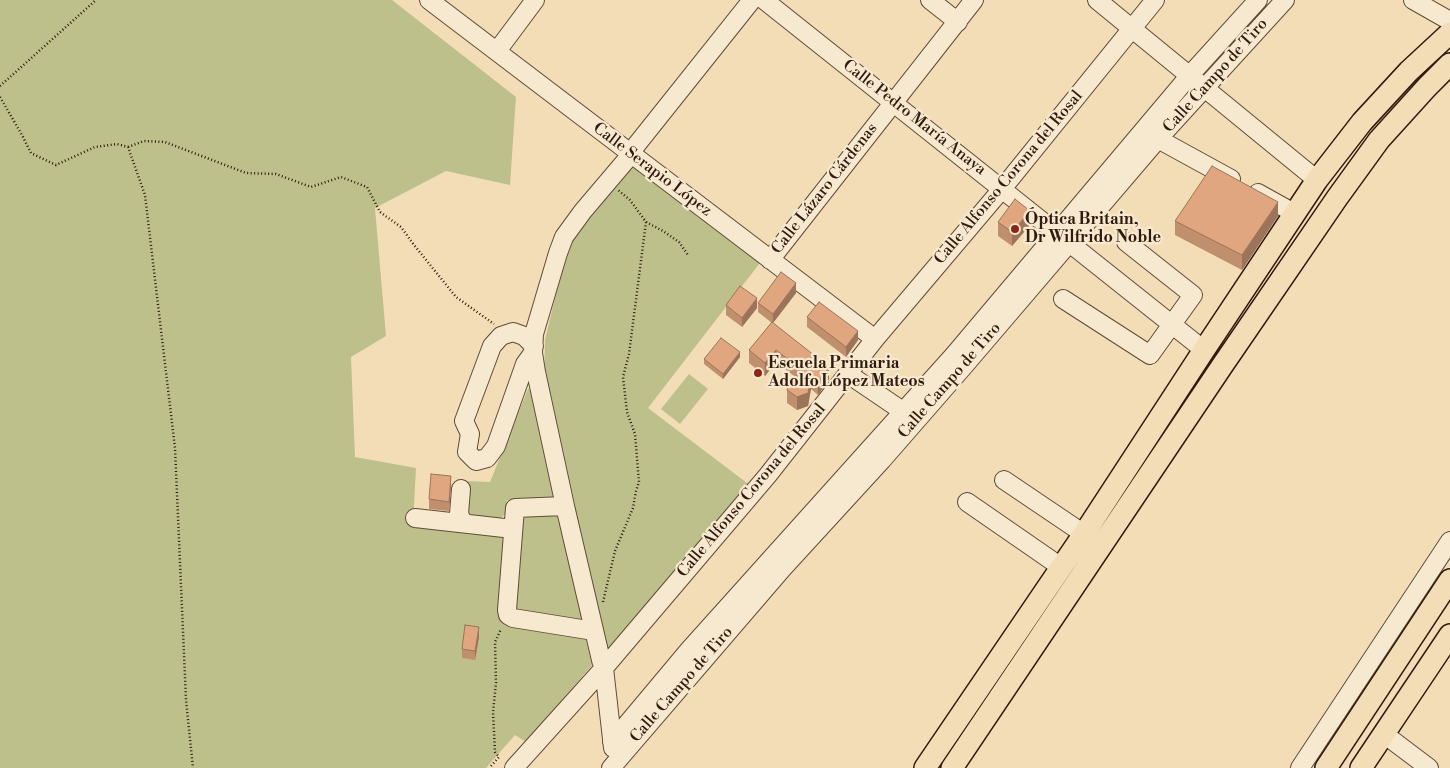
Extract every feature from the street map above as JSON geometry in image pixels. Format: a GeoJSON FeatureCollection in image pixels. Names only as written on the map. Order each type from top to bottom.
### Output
{"type":"FeatureCollection","features":[{"type":"Feature","properties":{"kind":"main road"},"geometry":{"type":"LineString","coordinates":[[925,768],[1317,180],[1362,122],[1409,71],[1450,33]]}},
{"type":"Feature","properties":{"kind":"main road"},"geometry":{"type":"LineString","coordinates":[[952,768],[1233,350],[1374,147],[1450,64]]}},
{"type":"Feature","properties":{"kind":"main road"},"geometry":{"type":"LineString","coordinates":[[1072,550],[1090,563]]}},
{"type":"Feature","properties":{"kind":"main road"},"geometry":{"type":"LineString","coordinates":[[1326,768],[1450,580]]}},
{"type":"Feature","properties":{"kind":"main road"},"geometry":{"type":"LineString","coordinates":[[1361,768],[1448,643]]}},
{"type":"Feature","properties":{"kind":"street","name":"Calle Serapio López"},"geometry":{"type":"LineString","coordinates":[[429,0],[875,340]]}},
{"type":"Feature","properties":{"kind":"street"},"geometry":{"type":"LineString","coordinates":[[497,51],[535,0]]}},
{"type":"Feature","properties":{"kind":"street"},"geometry":{"type":"LineString","coordinates":[[615,766],[604,668],[536,372],[534,334],[564,237],[752,0]]}},
{"type":"Feature","properties":{"kind":"street","name":"Calle Pedro María Anaya"},"geometry":{"type":"LineString","coordinates":[[764,0],[1204,350]]}},
{"type":"Feature","properties":{"kind":"street"},"geometry":{"type":"LineString","coordinates":[[930,0],[958,22]]}},
{"type":"Feature","properties":{"kind":"street","name":"Calle Lázaro Cárdenas"},"geometry":{"type":"LineString","coordinates":[[770,260],[974,0]]}},
{"type":"Feature","properties":{"kind":"street"},"geometry":{"type":"LineString","coordinates":[[1097,0],[1317,180]]}},
{"type":"Feature","properties":{"kind":"street","name":"Calle Alfonso Corona del Rosal"},"geometry":{"type":"LineString","coordinates":[[514,768],[604,668],[768,475],[875,340],[1155,0]]}},
{"type":"Feature","properties":{"kind":"street","name":"Calle Campo de Tiro"},"geometry":{"type":"LineString","coordinates":[[612,742],[695,656],[876,454],[964,366],[1190,75],[1258,0]]}},
{"type":"Feature","properties":{"kind":"street","name":"Calle Campo de Tiro"},"geometry":{"type":"LineString","coordinates":[[876,454],[904,412],[954,355],[1158,140],[1285,0]]}},
{"type":"Feature","properties":{"kind":"street"},"geometry":{"type":"LineString","coordinates":[[1413,0],[1450,21]]}},
{"type":"Feature","properties":{"kind":"street"},"geometry":{"type":"LineString","coordinates":[[1158,140],[1294,213]]}},
{"type":"Feature","properties":{"kind":"street"},"geometry":{"type":"LineString","coordinates":[[1063,298],[1150,355],[1194,295],[1126,242]]}},
{"type":"Feature","properties":{"kind":"street"},"geometry":{"type":"LineString","coordinates":[[513,332],[524,336],[534,350],[525,364],[496,446],[487,458],[476,461],[467,452],[470,434],[464,421],[492,346],[501,336],[513,332]]}},
{"type":"Feature","properties":{"kind":"street"},"geometry":{"type":"LineString","coordinates":[[848,374],[904,412]]}},
{"type":"Feature","properties":{"kind":"street"},"geometry":{"type":"LineString","coordinates":[[1004,480],[1072,550]]}},
{"type":"Feature","properties":{"kind":"street"},"geometry":{"type":"LineString","coordinates":[[461,489],[459,514],[463,523]]}},
{"type":"Feature","properties":{"kind":"street"},"geometry":{"type":"LineString","coordinates":[[967,502],[1072,550]]}},
{"type":"Feature","properties":{"kind":"street"},"geometry":{"type":"LineString","coordinates":[[566,506],[515,508],[508,615],[513,618],[593,625]]}},
{"type":"Feature","properties":{"kind":"street"},"geometry":{"type":"LineString","coordinates":[[415,518],[513,529]]}},
{"type":"Feature","properties":{"kind":"street"},"geometry":{"type":"LineString","coordinates":[[1300,768],[1450,541]]}},
{"type":"Feature","properties":{"kind":"street","name":"Calle Campo de Tiro"},"geometry":{"type":"LineString","coordinates":[[615,766],[695,656]]}},
{"type":"Feature","properties":{"kind":"street"},"geometry":{"type":"LineString","coordinates":[[1384,734],[1429,768]]}},
{"type":"Feature","properties":{"kind":"path"},"geometry":{"type":"LineString","coordinates":[[0,86],[96,0]]}},
{"type":"Feature","properties":{"kind":"path"},"geometry":{"type":"LineString","coordinates":[[0,97],[31,154],[56,165],[96,148],[117,144],[128,147],[144,142],[165,142],[246,173],[276,174],[311,187],[341,177],[367,186],[380,212],[401,227],[414,246],[456,297],[497,325],[501,336]]}},
{"type":"Feature","properties":{"kind":"path"},"geometry":{"type":"LineString","coordinates":[[128,147],[145,195],[175,448],[186,700],[193,768]]}},
{"type":"Feature","properties":{"kind":"path"},"geometry":{"type":"LineString","coordinates":[[608,182],[630,200],[646,222],[680,242],[688,255]]}},
{"type":"Feature","properties":{"kind":"path"},"geometry":{"type":"LineString","coordinates":[[593,625],[604,599],[616,551],[633,508],[636,491],[640,482],[635,434],[627,412],[622,377],[629,354],[646,222]]}},
{"type":"Feature","properties":{"kind":"path"},"geometry":{"type":"LineString","coordinates":[[491,766],[499,757],[495,752],[493,712],[496,683],[495,642],[508,615]]}},
{"type":"Feature","properties":{"kind":"green space"},"geometry":{"type":"Polygon","coordinates":[[[0,0],[392,0],[516,97],[510,185],[446,171],[375,208],[386,336],[351,357],[355,457],[416,468],[413,524],[508,536],[503,609],[585,636],[593,664],[526,742],[515,735],[486,768],[0,768],[0,0]]]}},
{"type":"Feature","properties":{"kind":"green space"},"geometry":{"type":"Polygon","coordinates":[[[636,164],[763,259],[648,408],[751,486],[606,658],[544,382],[545,340],[568,243],[628,165],[636,164]]]}},
{"type":"Feature","properties":{"kind":"green space"},"geometry":{"type":"Polygon","coordinates":[[[689,374],[708,389],[680,424],[661,409],[689,374]]]}},
{"type":"Feature","properties":{"kind":"green space"},"geometry":{"type":"Polygon","coordinates":[[[535,388],[558,498],[507,500],[506,513],[497,519],[465,515],[466,481],[490,482],[528,389],[535,388]]]}},
{"type":"Feature","properties":{"kind":"green space"},"geometry":{"type":"Polygon","coordinates":[[[519,516],[561,516],[586,624],[513,611],[519,516]]]}},
{"type":"Feature","properties":{"kind":"building"},"geometry":{"type":"Polygon","coordinates":[[[1212,166],[1278,202],[1242,255],[1175,221],[1212,166]]]}},
{"type":"Feature","properties":{"kind":"building"},"geometry":{"type":"Polygon","coordinates":[[[1015,199],[1030,211],[1012,232],[998,222],[1015,199]]]}},
{"type":"Feature","properties":{"kind":"building"},"geometry":{"type":"Polygon","coordinates":[[[781,272],[796,283],[773,314],[758,303],[781,272]]]}},
{"type":"Feature","properties":{"kind":"building"},"geometry":{"type":"Polygon","coordinates":[[[740,286],[757,298],[742,318],[726,305],[740,286]]]}},
{"type":"Feature","properties":{"kind":"building"},"geometry":{"type":"Polygon","coordinates":[[[819,302],[858,331],[846,347],[807,317],[819,302]]]}},
{"type":"Feature","properties":{"kind":"building"},"geometry":{"type":"Polygon","coordinates":[[[772,322],[829,367],[818,382],[811,376],[808,393],[797,397],[787,390],[790,378],[806,373],[776,350],[765,363],[749,350],[772,322]]]}},
{"type":"Feature","properties":{"kind":"building"},"geometry":{"type":"Polygon","coordinates":[[[721,338],[740,352],[723,374],[704,359],[721,338]]]}},
{"type":"Feature","properties":{"kind":"building"},"geometry":{"type":"Polygon","coordinates":[[[431,474],[451,476],[449,502],[429,499],[431,474]]]}},
{"type":"Feature","properties":{"kind":"building"},"geometry":{"type":"Polygon","coordinates":[[[465,625],[479,627],[475,651],[462,649],[465,625]]]}},
{"type":"Feature","properties":{"kind":"place","name":"Óptica Britain, Dr Wilfrido Noble"},"geometry":{"type":"Point","coordinates":[1015,229]}},
{"type":"Feature","properties":{"kind":"place","name":"Escuela Primaria Adolfo López Mateos"},"geometry":{"type":"Point","coordinates":[758,373]}}]}
